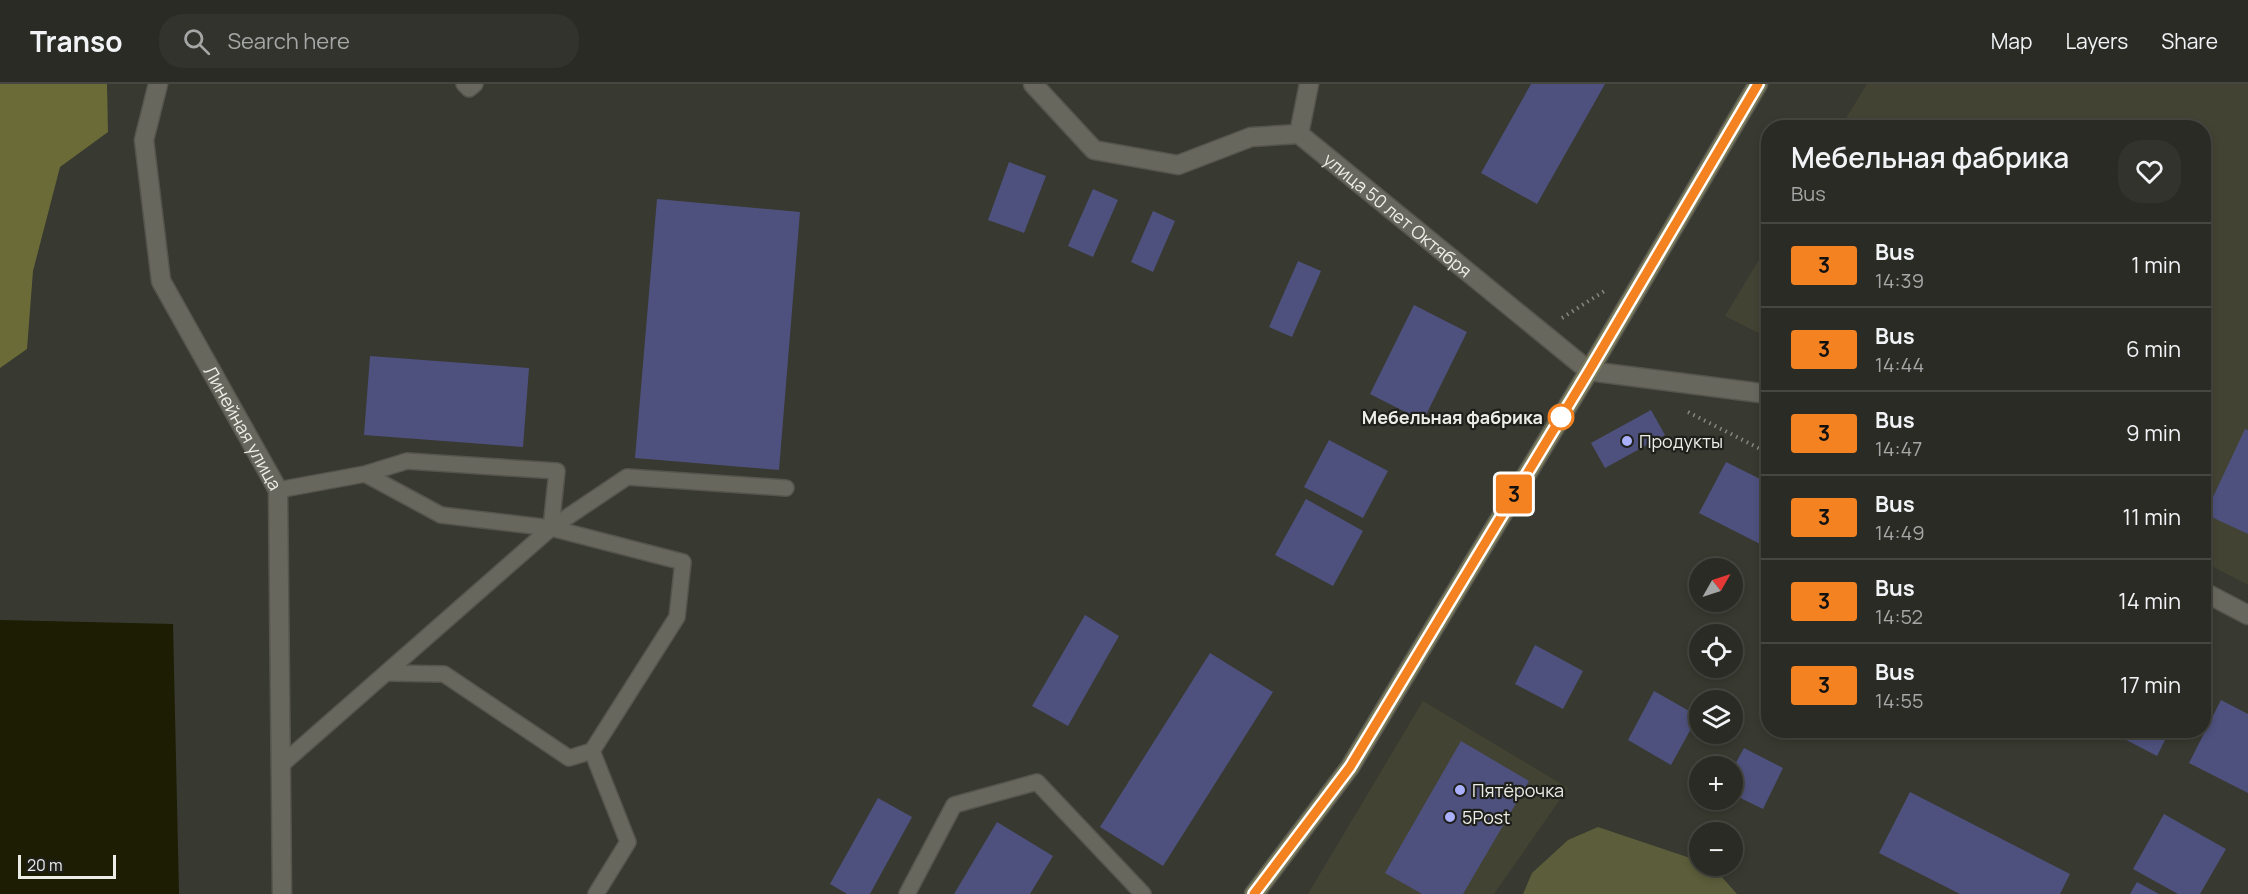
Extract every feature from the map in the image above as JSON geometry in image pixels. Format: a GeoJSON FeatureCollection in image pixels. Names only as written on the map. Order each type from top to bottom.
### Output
{"type":"FeatureCollection","features":[{"type":"Feature","properties":{"kind":"main road"},"geometry":{"type":"LineString","coordinates":[[1254,894],[1350,767],[1589,371],[1758,84]]}},
{"type":"Feature","properties":{"kind":"street","name":"Линейная улица"},"geometry":{"type":"LineString","coordinates":[[158,84],[144,140],[161,280],[278,490],[282,894]]}},
{"type":"Feature","properties":{"kind":"street"},"geometry":{"type":"LineString","coordinates":[[1033,84],[1094,150],[1178,165],[1251,137],[1299,134],[1309,84]]}},
{"type":"Feature","properties":{"kind":"street","name":"улица 50 лет Октября"},"geometry":{"type":"LineString","coordinates":[[1299,134],[1589,371]]}},
{"type":"Feature","properties":{"kind":"street"},"geometry":{"type":"LineString","coordinates":[[1589,371],[1761,393]]}},
{"type":"Feature","properties":{"kind":"street"},"geometry":{"type":"LineString","coordinates":[[2211,596],[2248,615]]}},
{"type":"Feature","properties":{"kind":"lane"},"geometry":{"type":"LineString","coordinates":[[464,84],[469,88],[475,84]]}},
{"type":"Feature","properties":{"kind":"lane"},"geometry":{"type":"LineString","coordinates":[[278,490],[365,474],[407,461],[557,471],[551,528]]}},
{"type":"Feature","properties":{"kind":"lane"},"geometry":{"type":"LineString","coordinates":[[365,474],[441,515],[551,528],[683,562],[677,617],[591,751],[569,758],[444,674],[387,673]]}},
{"type":"Feature","properties":{"kind":"lane"},"geometry":{"type":"LineString","coordinates":[[280,766],[551,528],[627,477],[786,488]]}},
{"type":"Feature","properties":{"kind":"lane"},"geometry":{"type":"LineString","coordinates":[[591,751],[628,842],[596,894]]}},
{"type":"Feature","properties":{"kind":"lane"},"geometry":{"type":"LineString","coordinates":[[907,894],[954,806],[1037,782],[1143,894]]}},
{"type":"Feature","properties":{"kind":"path"},"geometry":{"type":"LineString","coordinates":[[1541,331],[1615,284]]}},
{"type":"Feature","properties":{"kind":"path"},"geometry":{"type":"LineString","coordinates":[[1687,411],[1761,449]]}},
{"type":"Feature","properties":{"kind":"shaded area"},"geometry":{"type":"Polygon","coordinates":[[[0,84],[107,84],[108,132],[60,167],[33,271],[27,349],[0,368],[0,84]]]}},
{"type":"Feature","properties":{"kind":"shaded area"},"geometry":{"type":"Polygon","coordinates":[[[1867,84],[2248,84],[2248,585],[2211,566],[2211,120],[1845,120],[1867,84]]]}},
{"type":"Feature","properties":{"kind":"shaded area"},"geometry":{"type":"Polygon","coordinates":[[[1761,257],[1761,334],[1725,316],[1761,257]]]}},
{"type":"Feature","properties":{"kind":"shaded area"},"geometry":{"type":"Polygon","coordinates":[[[0,620],[173,624],[179,894],[0,894],[0,620]]]}},
{"type":"Feature","properties":{"kind":"shaded area"},"geometry":{"type":"Polygon","coordinates":[[[1423,701],[1568,788],[1494,894],[1308,894],[1423,701]]]}},
{"type":"Feature","properties":{"kind":"shaded area"},"geometry":{"type":"Polygon","coordinates":[[[1598,827],[1689,858],[1689,876],[1721,876],[1737,894],[1523,894],[1532,873],[1568,840],[1598,827]]]}},
{"type":"Feature","properties":{"kind":"building"},"geometry":{"type":"Polygon","coordinates":[[[1531,84],[1605,84],[1537,204],[1481,173],[1531,84]]]}},
{"type":"Feature","properties":{"kind":"building"},"geometry":{"type":"Polygon","coordinates":[[[1009,162],[1046,176],[1024,233],[988,220],[1009,162]]]}},
{"type":"Feature","properties":{"kind":"building"},"geometry":{"type":"Polygon","coordinates":[[[1093,189],[1118,200],[1093,257],[1068,246],[1093,189]]]}},
{"type":"Feature","properties":{"kind":"building"},"geometry":{"type":"Polygon","coordinates":[[[657,199],[800,212],[779,470],[635,458],[657,199]]]}},
{"type":"Feature","properties":{"kind":"building"},"geometry":{"type":"Polygon","coordinates":[[[1153,211],[1175,221],[1153,272],[1131,262],[1153,211]]]}},
{"type":"Feature","properties":{"kind":"building"},"geometry":{"type":"Polygon","coordinates":[[[1298,261],[1321,271],[1292,337],[1269,327],[1298,261]]]}},
{"type":"Feature","properties":{"kind":"building"},"geometry":{"type":"Polygon","coordinates":[[[1414,305],[1467,332],[1423,421],[1370,394],[1414,305]]]}},
{"type":"Feature","properties":{"kind":"building"},"geometry":{"type":"Polygon","coordinates":[[[370,356],[529,368],[523,447],[364,435],[370,356]]]}},
{"type":"Feature","properties":{"kind":"building"},"geometry":{"type":"Polygon","coordinates":[[[1651,410],[1665,435],[1605,468],[1591,443],[1651,410]]]}},
{"type":"Feature","properties":{"kind":"building"},"geometry":{"type":"Polygon","coordinates":[[[2245,429],[2248,430],[2248,534],[2211,517],[2211,501],[2245,429]]]}},
{"type":"Feature","properties":{"kind":"building"},"geometry":{"type":"Polygon","coordinates":[[[1329,440],[1388,471],[1363,518],[1304,487],[1329,440]]]}},
{"type":"Feature","properties":{"kind":"building"},"geometry":{"type":"Polygon","coordinates":[[[1726,462],[1761,480],[1761,544],[1699,513],[1726,462]]]}},
{"type":"Feature","properties":{"kind":"building"},"geometry":{"type":"Polygon","coordinates":[[[1306,499],[1363,531],[1333,586],[1275,555],[1306,499]]]}},
{"type":"Feature","properties":{"kind":"building"},"geometry":{"type":"Polygon","coordinates":[[[1085,615],[1119,636],[1068,726],[1032,706],[1085,615]]]}},
{"type":"Feature","properties":{"kind":"building"},"geometry":{"type":"Polygon","coordinates":[[[1535,645],[1583,671],[1563,709],[1515,684],[1535,645]]]}},
{"type":"Feature","properties":{"kind":"building"},"geometry":{"type":"Polygon","coordinates":[[[1210,653],[1273,692],[1163,866],[1100,827],[1210,653]]]}},
{"type":"Feature","properties":{"kind":"building"},"geometry":{"type":"Polygon","coordinates":[[[1654,691],[1689,711],[1689,732],[1671,765],[1628,740],[1654,691]]]}},
{"type":"Feature","properties":{"kind":"building"},"geometry":{"type":"Polygon","coordinates":[[[2221,700],[2248,714],[2248,793],[2189,763],[2202,738],[2211,738],[2211,720],[2221,700]]]}},
{"type":"Feature","properties":{"kind":"building"},"geometry":{"type":"Polygon","coordinates":[[[2122,738],[2166,738],[2157,756],[2122,738]]]}},
{"type":"Feature","properties":{"kind":"building"},"geometry":{"type":"Polygon","coordinates":[[[1461,741],[1529,781],[1463,894],[1422,894],[1385,873],[1461,741]]]}},
{"type":"Feature","properties":{"kind":"building"},"geometry":{"type":"Polygon","coordinates":[[[1744,748],[1783,768],[1763,809],[1743,799],[1743,756],[1740,756],[1744,748]]]}},
{"type":"Feature","properties":{"kind":"building"},"geometry":{"type":"Polygon","coordinates":[[[1910,792],[2070,874],[2060,894],[1960,894],[1879,853],[1910,792]]]}},
{"type":"Feature","properties":{"kind":"building"},"geometry":{"type":"Polygon","coordinates":[[[878,798],[912,817],[870,894],[847,894],[830,884],[878,798]]]}},
{"type":"Feature","properties":{"kind":"building"},"geometry":{"type":"Polygon","coordinates":[[[2164,814],[2226,849],[2200,894],[2178,894],[2133,869],[2164,814]]]}},
{"type":"Feature","properties":{"kind":"building"},"geometry":{"type":"Polygon","coordinates":[[[997,822],[1053,856],[1030,894],[954,894],[997,822]]]}},
{"type":"Feature","properties":{"kind":"building"},"geometry":{"type":"Polygon","coordinates":[[[2137,882],[2159,894],[2130,894],[2137,882]]]}},
{"type":"Feature","properties":{"kind":"bus line","name":"3"},"geometry":{"type":"LineString","coordinates":[[1254,894],[1350,767],[1589,371],[1758,84]]}},
{"type":"Feature","properties":{"kind":"place","name":"Мебельная фабрика"},"geometry":{"type":"Point","coordinates":[1561,417]}},
{"type":"Feature","properties":{"kind":"place","name":"Продукты"},"geometry":{"type":"Point","coordinates":[1627,441]}},
{"type":"Feature","properties":{"kind":"place","name":"Пятёрочка"},"geometry":{"type":"Point","coordinates":[1460,790]}},
{"type":"Feature","properties":{"kind":"place","name":"5Post"},"geometry":{"type":"Point","coordinates":[1450,817]}}]}
